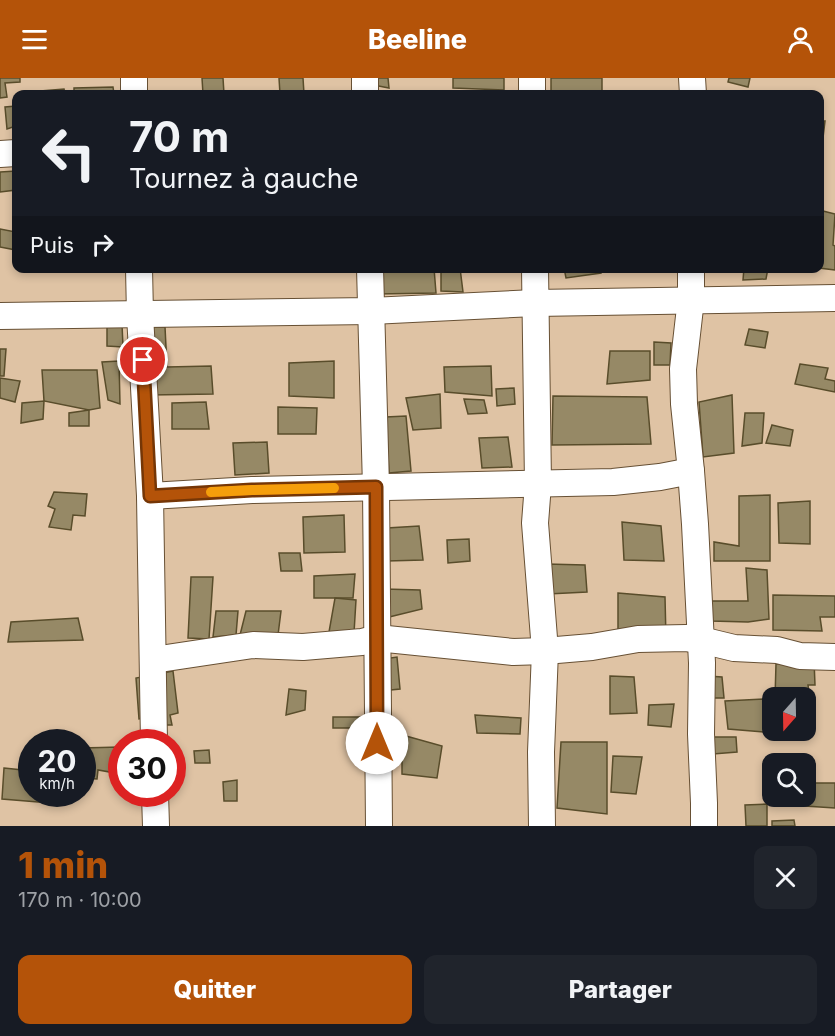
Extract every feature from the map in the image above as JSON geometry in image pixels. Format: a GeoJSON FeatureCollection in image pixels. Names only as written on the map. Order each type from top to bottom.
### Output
{"type":"FeatureCollection","features":[{"type":"Feature","properties":{"kind":"street"},"geometry":{"type":"LineString","coordinates":[[139,273],[150,496],[154,729]]}},
{"type":"Feature","properties":{"kind":"street"},"geometry":{"type":"LineString","coordinates":[[370,273],[376,487],[379,826]]}},
{"type":"Feature","properties":{"kind":"street"},"geometry":{"type":"LineString","coordinates":[[535,273],[538,484],[535,523],[545,651],[541,752],[542,826]]}},
{"type":"Feature","properties":{"kind":"street"},"geometry":{"type":"LineString","coordinates":[[691,273],[691,299],[683,369],[701,640],[704,826]]}},
{"type":"Feature","properties":{"kind":"street"},"geometry":{"type":"LineString","coordinates":[[0,316],[371,311],[535,303],[835,298]]}},
{"type":"Feature","properties":{"kind":"street"},"geometry":{"type":"LineString","coordinates":[[150,496],[252,490],[613,482],[691,471]]}},
{"type":"Feature","properties":{"kind":"street"},"geometry":{"type":"LineString","coordinates":[[153,660],[254,645],[303,647],[362,642],[377,638],[489,650],[545,651],[592,648],[638,639],[686,638],[734,648],[777,650],[800,656],[835,657]]}},
{"type":"Feature","properties":{"kind":"street"},"geometry":{"type":"LineString","coordinates":[[155,807],[156,826]]}},
{"type":"Feature","properties":{"kind":"building"},"geometry":{"type":"Polygon","coordinates":[[[0,78],[20,78],[20,82],[5,83],[7,97],[0,98],[0,78]]]}},
{"type":"Feature","properties":{"kind":"building"},"geometry":{"type":"Polygon","coordinates":[[[202,78],[223,78],[224,90],[203,90],[202,78]]]}},
{"type":"Feature","properties":{"kind":"building"},"geometry":{"type":"Polygon","coordinates":[[[279,78],[303,78],[304,90],[280,90],[279,78]]]}},
{"type":"Feature","properties":{"kind":"building"},"geometry":{"type":"Polygon","coordinates":[[[369,78],[388,78],[389,88],[368,84],[369,78]]]}},
{"type":"Feature","properties":{"kind":"building"},"geometry":{"type":"Polygon","coordinates":[[[453,78],[504,78],[504,90],[453,88],[453,78]]]}},
{"type":"Feature","properties":{"kind":"building"},"geometry":{"type":"Polygon","coordinates":[[[551,78],[602,78],[602,90],[551,90],[551,78]]]}},
{"type":"Feature","properties":{"kind":"building"},"geometry":{"type":"Polygon","coordinates":[[[729,78],[750,78],[748,87],[728,82],[729,78]]]}},
{"type":"Feature","properties":{"kind":"building"},"geometry":{"type":"Polygon","coordinates":[[[113,87],[113,90],[74,90],[74,88],[113,87]]]}},
{"type":"Feature","properties":{"kind":"building"},"geometry":{"type":"Polygon","coordinates":[[[12,106],[12,127],[7,129],[5,107],[12,106]]]}},
{"type":"Feature","properties":{"kind":"building"},"geometry":{"type":"Polygon","coordinates":[[[12,171],[12,190],[0,192],[0,172],[12,171]]]}},
{"type":"Feature","properties":{"kind":"building"},"geometry":{"type":"Polygon","coordinates":[[[824,211],[835,214],[833,245],[835,246],[835,270],[824,269],[824,211]]]}},
{"type":"Feature","properties":{"kind":"building"},"geometry":{"type":"Polygon","coordinates":[[[0,229],[12,231],[12,249],[0,247],[0,229]]]}},
{"type":"Feature","properties":{"kind":"building"},"geometry":{"type":"Polygon","coordinates":[[[375,273],[434,273],[436,293],[376,294],[375,273]]]}},
{"type":"Feature","properties":{"kind":"building"},"geometry":{"type":"Polygon","coordinates":[[[441,273],[461,273],[463,292],[441,291],[441,273]]]}},
{"type":"Feature","properties":{"kind":"building"},"geometry":{"type":"Polygon","coordinates":[[[565,273],[601,273],[566,278],[565,273]]]}},
{"type":"Feature","properties":{"kind":"building"},"geometry":{"type":"Polygon","coordinates":[[[744,273],[767,273],[766,279],[743,280],[744,273]]]}},
{"type":"Feature","properties":{"kind":"building"},"geometry":{"type":"Polygon","coordinates":[[[107,324],[122,324],[123,347],[107,346],[107,324]]]}},
{"type":"Feature","properties":{"kind":"building"},"geometry":{"type":"Polygon","coordinates":[[[147,326],[165,327],[167,367],[211,366],[213,394],[150,395],[147,326]]]}},
{"type":"Feature","properties":{"kind":"building"},"geometry":{"type":"Polygon","coordinates":[[[749,329],[768,332],[765,348],[745,345],[749,329]]]}},
{"type":"Feature","properties":{"kind":"building"},"geometry":{"type":"Polygon","coordinates":[[[654,342],[671,343],[670,365],[654,365],[654,342]]]}},
{"type":"Feature","properties":{"kind":"building"},"geometry":{"type":"Polygon","coordinates":[[[0,349],[6,349],[4,376],[0,376],[0,349]]]}},
{"type":"Feature","properties":{"kind":"building"},"geometry":{"type":"Polygon","coordinates":[[[610,351],[650,351],[650,380],[607,384],[610,351]]]}},
{"type":"Feature","properties":{"kind":"building"},"geometry":{"type":"Polygon","coordinates":[[[119,361],[120,404],[108,400],[102,362],[119,361]]]}},
{"type":"Feature","properties":{"kind":"building"},"geometry":{"type":"Polygon","coordinates":[[[334,361],[334,398],[289,396],[289,363],[334,361]]]}},
{"type":"Feature","properties":{"kind":"building"},"geometry":{"type":"Polygon","coordinates":[[[800,364],[828,368],[825,379],[835,381],[835,392],[795,384],[800,364]]]}},
{"type":"Feature","properties":{"kind":"building"},"geometry":{"type":"Polygon","coordinates":[[[491,366],[492,396],[445,392],[444,367],[491,366]]]}},
{"type":"Feature","properties":{"kind":"building"},"geometry":{"type":"Polygon","coordinates":[[[42,370],[97,370],[100,408],[89,410],[44,401],[42,370]]]}},
{"type":"Feature","properties":{"kind":"building"},"geometry":{"type":"Polygon","coordinates":[[[0,378],[20,381],[15,402],[0,398],[0,378]]]}},
{"type":"Feature","properties":{"kind":"building"},"geometry":{"type":"Polygon","coordinates":[[[514,388],[515,404],[497,406],[496,389],[514,388]]]}},
{"type":"Feature","properties":{"kind":"building"},"geometry":{"type":"Polygon","coordinates":[[[440,394],[441,428],[413,430],[406,398],[440,394]]]}},
{"type":"Feature","properties":{"kind":"building"},"geometry":{"type":"Polygon","coordinates":[[[732,395],[734,453],[703,457],[699,402],[732,395]]]}},
{"type":"Feature","properties":{"kind":"building"},"geometry":{"type":"Polygon","coordinates":[[[553,396],[647,397],[651,444],[552,445],[553,396]]]}},
{"type":"Feature","properties":{"kind":"building"},"geometry":{"type":"Polygon","coordinates":[[[464,399],[484,400],[487,413],[468,414],[464,399]]]}},
{"type":"Feature","properties":{"kind":"building"},"geometry":{"type":"Polygon","coordinates":[[[44,401],[43,419],[21,423],[22,403],[44,401]]]}},
{"type":"Feature","properties":{"kind":"building"},"geometry":{"type":"Polygon","coordinates":[[[206,402],[209,429],[172,429],[172,403],[206,402]]]}},
{"type":"Feature","properties":{"kind":"building"},"geometry":{"type":"Polygon","coordinates":[[[278,407],[317,408],[316,434],[278,434],[278,407]]]}},
{"type":"Feature","properties":{"kind":"building"},"geometry":{"type":"Polygon","coordinates":[[[89,410],[89,426],[69,426],[69,413],[89,410]]]}},
{"type":"Feature","properties":{"kind":"building"},"geometry":{"type":"Polygon","coordinates":[[[745,413],[764,413],[762,443],[742,446],[745,413]]]}},
{"type":"Feature","properties":{"kind":"building"},"geometry":{"type":"Polygon","coordinates":[[[406,416],[411,471],[389,473],[386,417],[406,416]]]}},
{"type":"Feature","properties":{"kind":"building"},"geometry":{"type":"Polygon","coordinates":[[[772,425],[793,430],[790,446],[766,443],[772,425]]]}},
{"type":"Feature","properties":{"kind":"building"},"geometry":{"type":"Polygon","coordinates":[[[508,437],[512,467],[482,468],[479,438],[508,437]]]}},
{"type":"Feature","properties":{"kind":"building"},"geometry":{"type":"Polygon","coordinates":[[[267,442],[269,473],[235,475],[233,443],[267,442]]]}},
{"type":"Feature","properties":{"kind":"building"},"geometry":{"type":"Polygon","coordinates":[[[54,492],[87,494],[85,516],[73,515],[71,530],[49,527],[55,509],[48,506],[54,492]]]}},
{"type":"Feature","properties":{"kind":"building"},"geometry":{"type":"Polygon","coordinates":[[[770,495],[770,561],[714,561],[714,542],[739,546],[739,496],[770,495]]]}},
{"type":"Feature","properties":{"kind":"building"},"geometry":{"type":"Polygon","coordinates":[[[810,501],[810,544],[779,543],[778,503],[810,501]]]}},
{"type":"Feature","properties":{"kind":"building"},"geometry":{"type":"Polygon","coordinates":[[[344,515],[345,552],[304,553],[303,517],[344,515]]]}},
{"type":"Feature","properties":{"kind":"building"},"geometry":{"type":"Polygon","coordinates":[[[622,522],[661,526],[664,561],[624,560],[622,522]]]}},
{"type":"Feature","properties":{"kind":"building"},"geometry":{"type":"Polygon","coordinates":[[[419,526],[423,560],[387,561],[387,528],[419,526]]]}},
{"type":"Feature","properties":{"kind":"building"},"geometry":{"type":"Polygon","coordinates":[[[469,539],[470,561],[448,563],[447,540],[469,539]]]}},
{"type":"Feature","properties":{"kind":"building"},"geometry":{"type":"Polygon","coordinates":[[[279,553],[300,553],[302,571],[281,571],[279,553]]]}},
{"type":"Feature","properties":{"kind":"building"},"geometry":{"type":"Polygon","coordinates":[[[546,564],[585,565],[587,592],[548,594],[546,564]]]}},
{"type":"Feature","properties":{"kind":"building"},"geometry":{"type":"Polygon","coordinates":[[[746,568],[767,570],[769,619],[748,622],[711,621],[711,601],[748,601],[746,568]]]}},
{"type":"Feature","properties":{"kind":"building"},"geometry":{"type":"Polygon","coordinates":[[[355,574],[353,598],[314,598],[314,576],[355,574]]]}},
{"type":"Feature","properties":{"kind":"building"},"geometry":{"type":"Polygon","coordinates":[[[191,577],[213,577],[209,639],[188,638],[191,577]]]}},
{"type":"Feature","properties":{"kind":"building"},"geometry":{"type":"Polygon","coordinates":[[[384,589],[420,590],[422,609],[385,618],[384,589]]]}},
{"type":"Feature","properties":{"kind":"building"},"geometry":{"type":"Polygon","coordinates":[[[618,593],[665,597],[666,639],[618,635],[618,593]]]}},
{"type":"Feature","properties":{"kind":"building"},"geometry":{"type":"Polygon","coordinates":[[[773,595],[835,596],[835,617],[820,617],[822,631],[773,630],[773,595]]]}},
{"type":"Feature","properties":{"kind":"building"},"geometry":{"type":"Polygon","coordinates":[[[335,598],[356,600],[354,633],[329,632],[335,598]]]}},
{"type":"Feature","properties":{"kind":"building"},"geometry":{"type":"Polygon","coordinates":[[[216,611],[238,611],[236,635],[213,637],[216,611]]]}},
{"type":"Feature","properties":{"kind":"building"},"geometry":{"type":"Polygon","coordinates":[[[246,611],[281,611],[278,635],[239,639],[246,611]]]}},
{"type":"Feature","properties":{"kind":"building"},"geometry":{"type":"Polygon","coordinates":[[[78,618],[83,640],[8,642],[11,622],[78,618]]]}},
{"type":"Feature","properties":{"kind":"building"},"geometry":{"type":"Polygon","coordinates":[[[397,657],[400,689],[381,691],[377,660],[397,657]]]}},
{"type":"Feature","properties":{"kind":"building"},"geometry":{"type":"Polygon","coordinates":[[[814,660],[815,685],[775,687],[776,664],[814,660]]]}},
{"type":"Feature","properties":{"kind":"building"},"geometry":{"type":"Polygon","coordinates":[[[173,671],[178,713],[170,715],[172,725],[159,725],[158,716],[139,719],[136,678],[173,671]]]}},
{"type":"Feature","properties":{"kind":"building"},"geometry":{"type":"Polygon","coordinates":[[[610,676],[634,677],[637,713],[610,714],[610,676]]]}},
{"type":"Feature","properties":{"kind":"building"},"geometry":{"type":"Polygon","coordinates":[[[707,676],[722,677],[724,698],[709,698],[707,676]]]}},
{"type":"Feature","properties":{"kind":"building"},"geometry":{"type":"Polygon","coordinates":[[[289,689],[306,691],[305,710],[286,715],[289,689]]]}},
{"type":"Feature","properties":{"kind":"building"},"geometry":{"type":"Polygon","coordinates":[[[762,699],[762,732],[728,729],[725,701],[762,699]]]}},
{"type":"Feature","properties":{"kind":"building"},"geometry":{"type":"Polygon","coordinates":[[[674,704],[671,727],[648,725],[649,705],[674,704]]]}},
{"type":"Feature","properties":{"kind":"building"},"geometry":{"type":"Polygon","coordinates":[[[475,715],[521,718],[520,734],[477,733],[475,715]]]}},
{"type":"Feature","properties":{"kind":"building"},"geometry":{"type":"Polygon","coordinates":[[[333,717],[362,717],[362,728],[333,728],[333,717]]]}},
{"type":"Feature","properties":{"kind":"building"},"geometry":{"type":"Polygon","coordinates":[[[406,736],[442,746],[437,778],[402,774],[402,760],[381,759],[382,738],[404,742],[406,736]]]}},
{"type":"Feature","properties":{"kind":"building"},"geometry":{"type":"Polygon","coordinates":[[[710,737],[736,737],[737,752],[713,754],[710,737]]]}},
{"type":"Feature","properties":{"kind":"building"},"geometry":{"type":"Polygon","coordinates":[[[561,742],[607,742],[607,814],[557,808],[561,742]]]}},
{"type":"Feature","properties":{"kind":"building"},"geometry":{"type":"Polygon","coordinates":[[[108,747],[108,772],[98,770],[97,779],[96,779],[96,748],[108,747]]]}},
{"type":"Feature","properties":{"kind":"building"},"geometry":{"type":"Polygon","coordinates":[[[209,750],[210,763],[195,763],[194,751],[209,750]]]}},
{"type":"Feature","properties":{"kind":"building"},"geometry":{"type":"Polygon","coordinates":[[[613,756],[642,757],[636,794],[611,792],[613,756]]]}},
{"type":"Feature","properties":{"kind":"building"},"geometry":{"type":"Polygon","coordinates":[[[4,768],[18,770],[18,800],[2,799],[4,768]]]}},
{"type":"Feature","properties":{"kind":"building"},"geometry":{"type":"Polygon","coordinates":[[[237,780],[237,801],[224,801],[223,782],[237,780]]]}},
{"type":"Feature","properties":{"kind":"building"},"geometry":{"type":"Polygon","coordinates":[[[816,783],[835,783],[835,808],[816,807],[816,783]]]}},
{"type":"Feature","properties":{"kind":"building"},"geometry":{"type":"Polygon","coordinates":[[[762,804],[762,807],[767,807],[767,826],[746,826],[745,805],[762,804]]]}},
{"type":"Feature","properties":{"kind":"building"},"geometry":{"type":"Polygon","coordinates":[[[794,820],[795,826],[772,826],[772,821],[794,820]]]}},
{"type":"Feature","properties":{"kind":"slow traffic"},"geometry":{"type":"LineString","coordinates":[[211,492],[334,488]]}},
{"type":"Feature","properties":{"kind":"route"},"geometry":{"type":"LineString","coordinates":[[143,360],[150,496],[252,490],[376,487],[377,743]]}}]}
